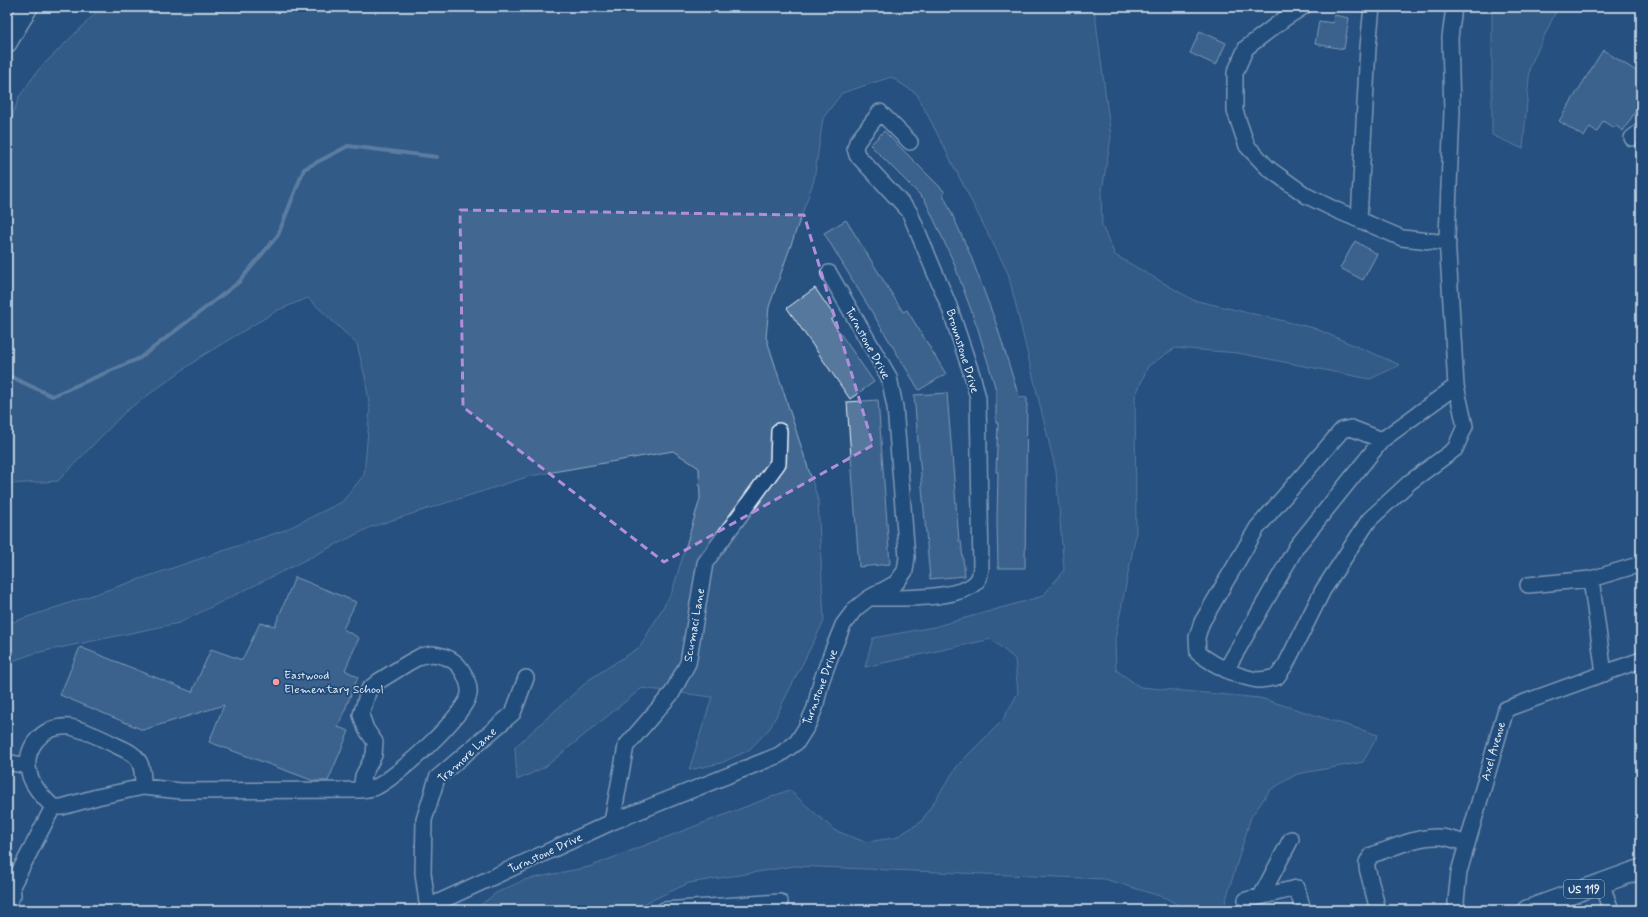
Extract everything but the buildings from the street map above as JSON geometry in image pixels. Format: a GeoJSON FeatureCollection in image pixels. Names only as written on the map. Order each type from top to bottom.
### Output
{"type":"FeatureCollection","features":[{"type":"Feature","properties":{"kind":"main road"},"geometry":{"type":"LineString","coordinates":[[7,43],[28,7]]}},
{"type":"Feature","properties":{"kind":"main road","name":"US 119"},"geometry":{"type":"LineString","coordinates":[[1526,910],[1641,869]]}},
{"type":"Feature","properties":{"kind":"street"},"geometry":{"type":"LineString","coordinates":[[1303,7],[1284,19],[1246,48],[1235,72],[1235,111],[1247,146],[1268,168],[1307,196],[1402,238],[1448,243]]}},
{"type":"Feature","properties":{"kind":"street"},"geometry":{"type":"LineString","coordinates":[[1359,220],[1368,47],[1372,7]]}},
{"type":"Feature","properties":{"kind":"street"},"geometry":{"type":"LineString","coordinates":[[1382,440],[1351,428],[1342,430],[1257,528],[1202,622],[1197,637],[1198,653],[1212,664],[1226,670],[1259,680],[1277,677],[1286,664],[1323,590],[1369,520],[1410,482],[1455,448],[1465,426],[1456,386],[1448,243],[1452,111],[1450,38],[1454,7]]}},
{"type":"Feature","properties":{"kind":"street","name":"Brownstone Drive"},"geometry":{"type":"LineString","coordinates":[[869,598],[939,596],[958,592],[972,586],[979,578],[981,569],[978,398],[973,378],[949,306],[909,212],[857,155],[855,148],[857,142],[880,112],[910,142]]}},
{"type":"Feature","properties":{"kind":"street","name":"Turnstone Drive"},"geometry":{"type":"LineString","coordinates":[[428,909],[612,822],[779,755],[797,742],[807,726],[815,708],[821,682],[843,625],[855,609],[869,598],[896,582],[905,571],[907,557],[895,407],[889,377],[828,273]]}},
{"type":"Feature","properties":{"kind":"street"},"geometry":{"type":"LineString","coordinates":[[1226,670],[1297,546],[1382,440],[1456,386]]}},
{"type":"Feature","properties":{"kind":"street","name":"Scumaci Lane"},"geometry":{"type":"LineString","coordinates":[[612,822],[626,746],[672,692],[688,663],[705,563],[778,463],[779,431]]}},
{"type":"Feature","properties":{"kind":"street"},"geometry":{"type":"LineString","coordinates":[[1528,586],[1591,579],[1641,564]]}},
{"type":"Feature","properties":{"kind":"street"},"geometry":{"type":"LineString","coordinates":[[1591,579],[1604,674]]}},
{"type":"Feature","properties":{"kind":"street"},"geometry":{"type":"LineString","coordinates":[[143,787],[139,760],[130,753],[104,740],[71,728],[58,728],[39,737],[32,745],[28,755],[28,766],[34,785],[53,807],[62,807],[97,796],[143,787],[181,791],[361,790],[376,787],[411,763],[458,713],[467,699],[469,693],[467,682],[461,669],[454,660],[445,656],[432,654],[421,656],[378,681],[369,689],[361,715],[366,729],[375,742],[374,755],[363,776],[361,790]]}},
{"type":"Feature","properties":{"kind":"street","name":"Axel Avenue"},"geometry":{"type":"LineString","coordinates":[[1457,910],[1456,902],[1459,872],[1506,709],[1641,660]]}},
{"type":"Feature","properties":{"kind":"street","name":"Tramore Lane"},"geometry":{"type":"LineString","coordinates":[[428,909],[423,873],[424,820],[437,778],[513,713],[526,678]]}},
{"type":"Feature","properties":{"kind":"street"},"geometry":{"type":"LineString","coordinates":[[7,762],[28,766]]}},
{"type":"Feature","properties":{"kind":"street"},"geometry":{"type":"LineString","coordinates":[[7,904],[13,895],[10,887],[53,807]]}},
{"type":"Feature","properties":{"kind":"street"},"geometry":{"type":"LineString","coordinates":[[1378,910],[1367,868],[1367,862],[1372,856],[1420,839],[1438,837],[1451,838],[1467,844]]}},
{"type":"Feature","properties":{"kind":"street"},"geometry":{"type":"LineString","coordinates":[[1261,896],[1290,839]]}},
{"type":"Feature","properties":{"kind":"street"},"geometry":{"type":"LineString","coordinates":[[1601,883],[1611,910]]}},
{"type":"Feature","properties":{"kind":"street"},"geometry":{"type":"LineString","coordinates":[[1246,900],[1297,888],[1303,910]]}},
{"type":"Feature","properties":{"kind":"street"},"geometry":{"type":"LineString","coordinates":[[664,910],[780,902],[778,910]]}},
{"type":"Feature","properties":{"kind":"highlighted area"},"geometry":{"type":"Polygon","coordinates":[[[460,210],[804,215],[873,445],[664,562],[463,407],[460,210]]]}},
{"type":"Feature","properties":{"kind":"shaded area"},"geometry":{"type":"Polygon","coordinates":[[[102,7],[1094,7],[1111,137],[1101,196],[1102,226],[1115,255],[1193,300],[1314,328],[1400,365],[1370,379],[1238,353],[1175,348],[1148,366],[1135,397],[1136,534],[1115,639],[1116,670],[1140,687],[1260,698],[1378,735],[1363,762],[1297,774],[1270,790],[1251,817],[1224,906],[1213,910],[1187,910],[1166,898],[1105,879],[794,866],[689,883],[630,910],[474,910],[496,893],[524,880],[589,867],[789,790],[834,830],[865,842],[895,838],[921,822],[958,765],[1002,721],[1018,693],[1015,659],[991,639],[865,667],[873,638],[934,627],[1043,596],[1064,570],[1056,471],[1008,273],[917,94],[891,77],[842,93],[823,118],[814,180],[769,307],[766,337],[818,499],[824,621],[770,728],[749,750],[721,763],[689,770],[712,697],[642,688],[545,767],[517,780],[515,747],[590,679],[640,647],[672,592],[700,499],[699,468],[673,451],[530,476],[371,527],[179,623],[35,653],[7,663],[7,624],[285,530],[342,502],[364,475],[370,409],[365,377],[357,344],[308,298],[278,310],[202,356],[126,411],[58,481],[7,484],[7,132],[19,97],[39,69],[102,7]]]}},
{"type":"Feature","properties":{"kind":"shaded area"},"geometry":{"type":"Polygon","coordinates":[[[1492,7],[1558,7],[1530,66],[1523,149],[1492,135],[1492,7]]]}},
{"type":"Feature","properties":{"kind":"waterway"},"geometry":{"type":"LineString","coordinates":[[7,375],[52,396],[140,358],[239,282],[278,235],[304,169],[348,146],[437,157]]}},
{"type":"Feature","properties":{"kind":"place","name":"Eastwood Elementary School"},"geometry":{"type":"Point","coordinates":[276,682]}}]}
